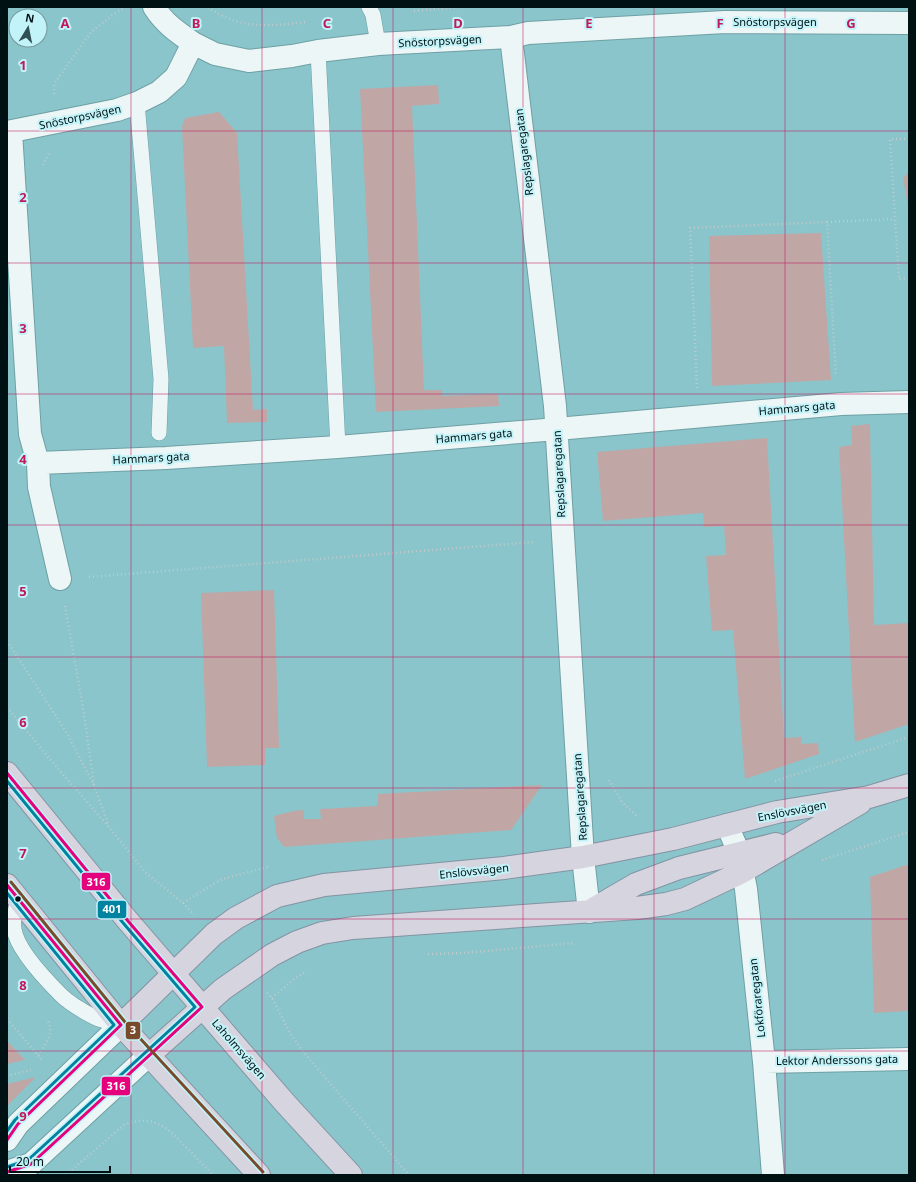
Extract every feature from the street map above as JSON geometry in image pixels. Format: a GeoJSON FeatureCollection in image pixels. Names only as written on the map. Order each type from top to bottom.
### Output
{"type":"FeatureCollection","features":[{"type":"Feature","properties":{"kind":"highway","name":"Laholmsvägen"},"geometry":{"type":"LineString","coordinates":[[7,773],[128,921],[285,1103],[350,1175]]}},
{"type":"Feature","properties":{"kind":"highway","name":"Enslövsvägen"},"geometry":{"type":"LineString","coordinates":[[121,1025],[214,934],[236,918],[277,896],[324,885],[504,868],[583,858],[673,839],[777,812],[869,797],[909,785]]}},
{"type":"Feature","properties":{"kind":"highway","name":"Enslövsvägen"},"geometry":{"type":"LineString","coordinates":[[148,1056],[222,990],[272,955],[297,942],[322,934],[352,928],[589,912],[666,904],[685,899],[741,863],[802,837],[869,797]]}},
{"type":"Feature","properties":{"kind":"highway","name":"Enslövsvägen"},"geometry":{"type":"LineString","coordinates":[[589,912],[636,884],[679,868],[741,863]]}},
{"type":"Feature","properties":{"kind":"highway"},"geometry":{"type":"LineString","coordinates":[[13,892],[121,1025],[259,1175]]}},
{"type":"Feature","properties":{"kind":"street"},"geometry":{"type":"LineString","coordinates":[[154,7],[158,15],[171,28],[193,43]]}},
{"type":"Feature","properties":{"kind":"street","name":"Snöstorpsvägen"},"geometry":{"type":"LineString","coordinates":[[9,132],[117,110],[137,103],[159,92],[176,77],[193,43],[215,54],[249,61],[378,44],[510,37],[528,32],[725,14],[909,23]]}},
{"type":"Feature","properties":{"kind":"street","name":"Repslagaregatan"},"geometry":{"type":"LineString","coordinates":[[510,37],[557,429],[583,858],[589,912]]}},
{"type":"Feature","properties":{"kind":"street"},"geometry":{"type":"LineString","coordinates":[[9,132],[30,434],[38,463],[39,487],[60,579]]}},
{"type":"Feature","properties":{"kind":"street","name":"Hammars gata"},"geometry":{"type":"LineString","coordinates":[[38,463],[166,458],[338,447],[833,404],[909,402]]}},
{"type":"Feature","properties":{"kind":"street","name":"Lokföraregatan"},"geometry":{"type":"LineString","coordinates":[[728,825],[741,863],[746,890],[764,1062],[773,1175]]}},
{"type":"Feature","properties":{"kind":"street"},"geometry":{"type":"LineString","coordinates":[[7,1140],[18,1124],[121,1025]]}},
{"type":"Feature","properties":{"kind":"street"},"geometry":{"type":"LineString","coordinates":[[7,1172],[31,1164],[148,1056]]}},
{"type":"Feature","properties":{"kind":"street","name":"Lektor Anderssons gata"},"geometry":{"type":"LineString","coordinates":[[764,1062],[909,1059]]}},
{"type":"Feature","properties":{"kind":"lane"},"geometry":{"type":"LineString","coordinates":[[371,11],[378,44]]}},
{"type":"Feature","properties":{"kind":"lane"},"geometry":{"type":"LineString","coordinates":[[318,51],[338,447]]}},
{"type":"Feature","properties":{"kind":"lane"},"geometry":{"type":"LineString","coordinates":[[137,103],[161,379],[158,433]]}},
{"type":"Feature","properties":{"kind":"lane"},"geometry":{"type":"LineString","coordinates":[[13,892],[14,928],[17,940],[25,955],[61,996],[69,1002],[94,1017],[121,1025]]}},
{"type":"Feature","properties":{"kind":"path"},"geometry":{"type":"LineString","coordinates":[[43,166],[56,140],[53,123],[54,84],[91,32],[114,14],[127,7]]}},
{"type":"Feature","properties":{"kind":"path"},"geometry":{"type":"LineString","coordinates":[[208,7],[226,18],[248,24],[274,25],[310,22]]}},
{"type":"Feature","properties":{"kind":"path"},"geometry":{"type":"LineString","coordinates":[[371,11],[460,7]]}},
{"type":"Feature","properties":{"kind":"path"},"geometry":{"type":"LineString","coordinates":[[909,139],[890,139],[899,279],[909,278]]}},
{"type":"Feature","properties":{"kind":"path"},"geometry":{"type":"LineString","coordinates":[[697,393],[690,228],[895,219]]}},
{"type":"Feature","properties":{"kind":"path"},"geometry":{"type":"LineString","coordinates":[[827,222],[836,383]]}},
{"type":"Feature","properties":{"kind":"path"},"geometry":{"type":"LineString","coordinates":[[94,785],[84,713],[60,579],[563,540]]}},
{"type":"Feature","properties":{"kind":"path"},"geometry":{"type":"LineString","coordinates":[[7,641],[65,730],[94,785],[108,826],[7,707]]}},
{"type":"Feature","properties":{"kind":"path"},"geometry":{"type":"LineString","coordinates":[[770,783],[909,737]]}},
{"type":"Feature","properties":{"kind":"path"},"geometry":{"type":"LineString","coordinates":[[424,954],[463,953],[581,943]]}},
{"type":"Feature","properties":{"kind":"path"},"geometry":{"type":"LineString","coordinates":[[272,998],[294,979],[310,969]]}},
{"type":"Feature","properties":{"kind":"path"},"geometry":{"type":"LineString","coordinates":[[38,1055],[47,1042],[50,1034],[50,1023],[46,1017]]}},
{"type":"Feature","properties":{"kind":"path"},"geometry":{"type":"LineString","coordinates":[[7,1076],[37,1069]]}},
{"type":"Feature","properties":{"kind":"path"},"geometry":{"type":"LineString","coordinates":[[66,1175],[124,1125],[143,1120],[152,1121],[171,1131],[213,1175]]}},
{"type":"Feature","properties":{"kind":"shaded area"},"geometry":{"type":"Polygon","coordinates":[[[438,85],[439,104],[412,106],[424,390],[442,390],[442,396],[498,394],[499,406],[376,412],[360,89],[438,85]]]}},
{"type":"Feature","properties":{"kind":"shaded area"},"geometry":{"type":"Polygon","coordinates":[[[219,112],[237,133],[253,410],[267,409],[267,422],[227,423],[224,346],[193,348],[182,126],[185,118],[219,112]]]}},
{"type":"Feature","properties":{"kind":"shaded area"},"geometry":{"type":"Polygon","coordinates":[[[909,171],[909,211],[903,178],[909,171]]]}},
{"type":"Feature","properties":{"kind":"shaded area"},"geometry":{"type":"Polygon","coordinates":[[[821,233],[831,380],[712,386],[709,236],[821,233]]]}},
{"type":"Feature","properties":{"kind":"shaded area"},"geometry":{"type":"Polygon","coordinates":[[[870,424],[874,625],[909,623],[909,724],[855,742],[839,447],[852,445],[851,426],[870,424]]]}},
{"type":"Feature","properties":{"kind":"shaded area"},"geometry":{"type":"Polygon","coordinates":[[[767,438],[784,738],[802,737],[801,744],[818,743],[819,754],[745,779],[733,630],[712,631],[706,556],[726,555],[724,526],[704,527],[703,513],[603,521],[597,452],[767,438]]]}},
{"type":"Feature","properties":{"kind":"shaded area"},"geometry":{"type":"Polygon","coordinates":[[[274,590],[279,748],[265,748],[265,765],[207,767],[201,593],[274,590]]]}},
{"type":"Feature","properties":{"kind":"shaded area"},"geometry":{"type":"Polygon","coordinates":[[[542,785],[511,830],[284,847],[277,838],[274,816],[304,810],[304,819],[321,819],[320,809],[377,806],[378,794],[542,785]]]}},
{"type":"Feature","properties":{"kind":"shaded area"},"geometry":{"type":"Polygon","coordinates":[[[909,864],[909,1011],[874,1013],[870,877],[909,864]]]}},
{"type":"Feature","properties":{"kind":"shaded area"},"geometry":{"type":"Polygon","coordinates":[[[7,1041],[25,1060],[7,1064],[7,1041]]]}},
{"type":"Feature","properties":{"kind":"shaded area"},"geometry":{"type":"Polygon","coordinates":[[[36,1077],[7,1106],[7,1084],[36,1077]]]}},
{"type":"Feature","properties":{"kind":"transit line","name":"316"},"geometry":{"type":"LineString","coordinates":[[7,773],[128,921],[202,1007],[31,1164],[7,1172]]}},
{"type":"Feature","properties":{"kind":"transit line","name":"401"},"geometry":{"type":"LineString","coordinates":[[7,781],[124,924],[195,1007],[28,1160],[7,1167]]}},
{"type":"Feature","properties":{"kind":"transit line","name":"3"},"geometry":{"type":"LineString","coordinates":[[11,882],[125,1022],[263,1172]]}},
{"type":"Feature","properties":{"kind":"transit line","name":"316"},"geometry":{"type":"LineString","coordinates":[[7,885],[121,1025],[18,1124],[7,1140]]}},
{"type":"Feature","properties":{"kind":"transit line","name":"401"},"geometry":{"type":"LineString","coordinates":[[7,893],[114,1025],[15,1120],[7,1131]]}}]}
